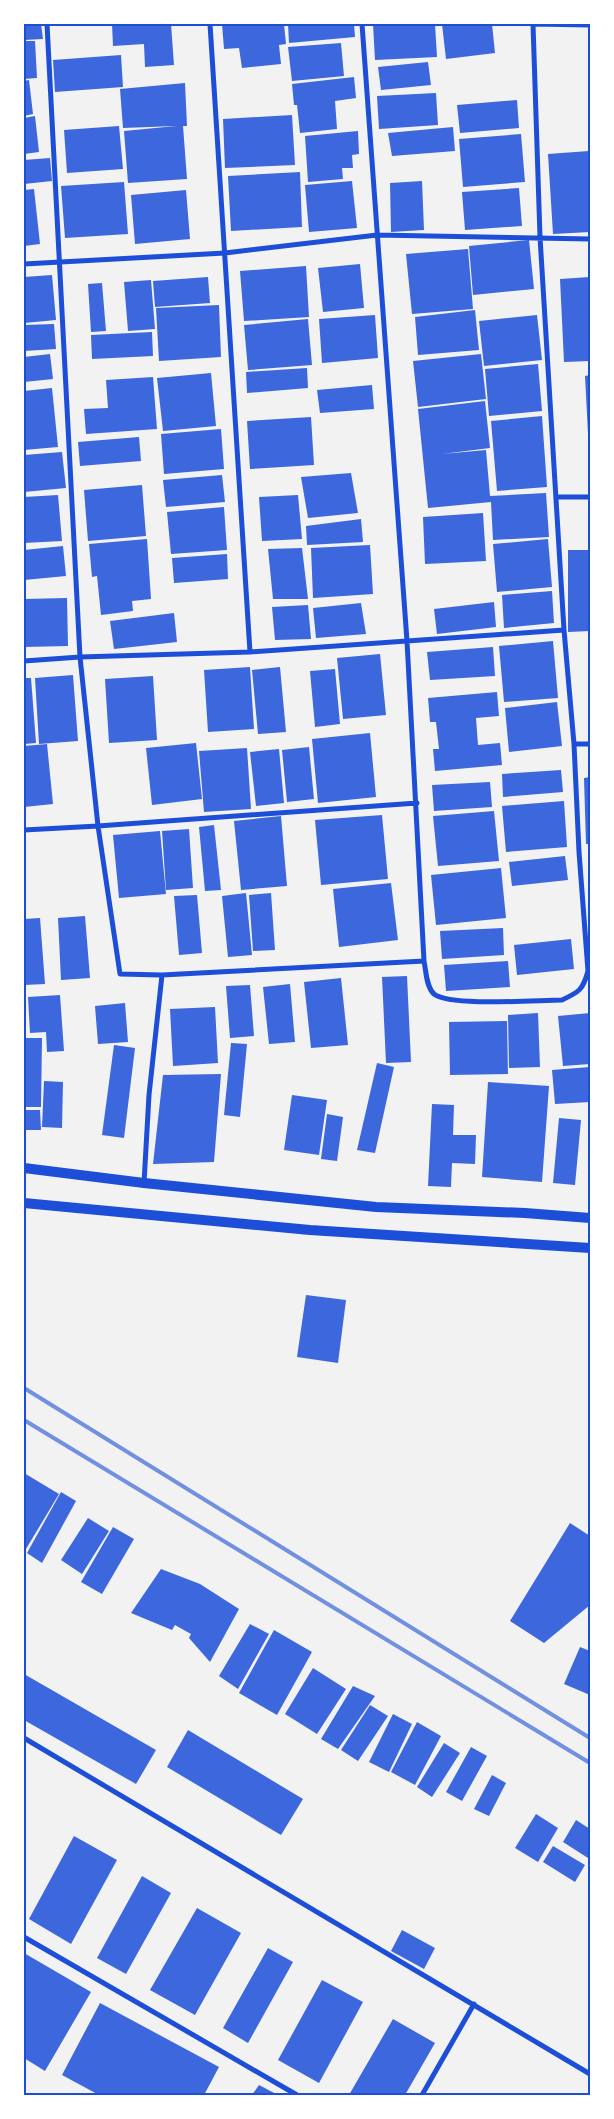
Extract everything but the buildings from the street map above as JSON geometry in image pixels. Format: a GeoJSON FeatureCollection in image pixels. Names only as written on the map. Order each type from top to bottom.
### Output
{"type":"FeatureCollection","features":[{"type":"Feature","properties":{"kind":"main road"},"geometry":{"type":"LineString","coordinates":[[24,1168],[144,1183],[376,1207],[525,1213],[590,1218]]}},
{"type":"Feature","properties":{"kind":"main road"},"geometry":{"type":"LineString","coordinates":[[24,1202],[310,1230],[590,1248]]}},
{"type":"Feature","properties":{"kind":"street"},"geometry":{"type":"LineString","coordinates":[[47,24],[80,657],[98,826],[120,974],[162,975],[424,961]]}},
{"type":"Feature","properties":{"kind":"street"},"geometry":{"type":"LineString","coordinates":[[210,24],[250,652]]}},
{"type":"Feature","properties":{"kind":"street"},"geometry":{"type":"LineString","coordinates":[[362,24],[407,641],[424,961],[428,984],[432,993],[442,998],[467,1001],[562,1000],[576,994],[584,986],[588,971],[588,946],[574,744],[564,630],[540,237],[532,24],[590,25]]}},
{"type":"Feature","properties":{"kind":"street"},"geometry":{"type":"LineString","coordinates":[[24,264],[60,260],[225,254],[377,234],[590,239]]}},
{"type":"Feature","properties":{"kind":"street"},"geometry":{"type":"LineString","coordinates":[[557,497],[590,497]]}},
{"type":"Feature","properties":{"kind":"street"},"geometry":{"type":"LineString","coordinates":[[24,661],[80,657],[250,652],[564,630]]}},
{"type":"Feature","properties":{"kind":"street"},"geometry":{"type":"LineString","coordinates":[[574,744],[590,744]]}},
{"type":"Feature","properties":{"kind":"street"},"geometry":{"type":"LineString","coordinates":[[24,830],[417,803]]}},
{"type":"Feature","properties":{"kind":"street"},"geometry":{"type":"LineString","coordinates":[[144,1183],[149,1095],[162,975]]}},
{"type":"Feature","properties":{"kind":"street"},"geometry":{"type":"LineString","coordinates":[[24,1738],[590,2074]]}},
{"type":"Feature","properties":{"kind":"street"},"geometry":{"type":"LineString","coordinates":[[24,1937],[297,2095]]}},
{"type":"Feature","properties":{"kind":"street"},"geometry":{"type":"LineString","coordinates":[[422,2095],[474,2004]]}},
{"type":"Feature","properties":{"kind":"railway"},"geometry":{"type":"LineString","coordinates":[[24,1388],[590,1738]]}},
{"type":"Feature","properties":{"kind":"railway"},"geometry":{"type":"LineString","coordinates":[[24,1420],[590,1763]]}}]}
